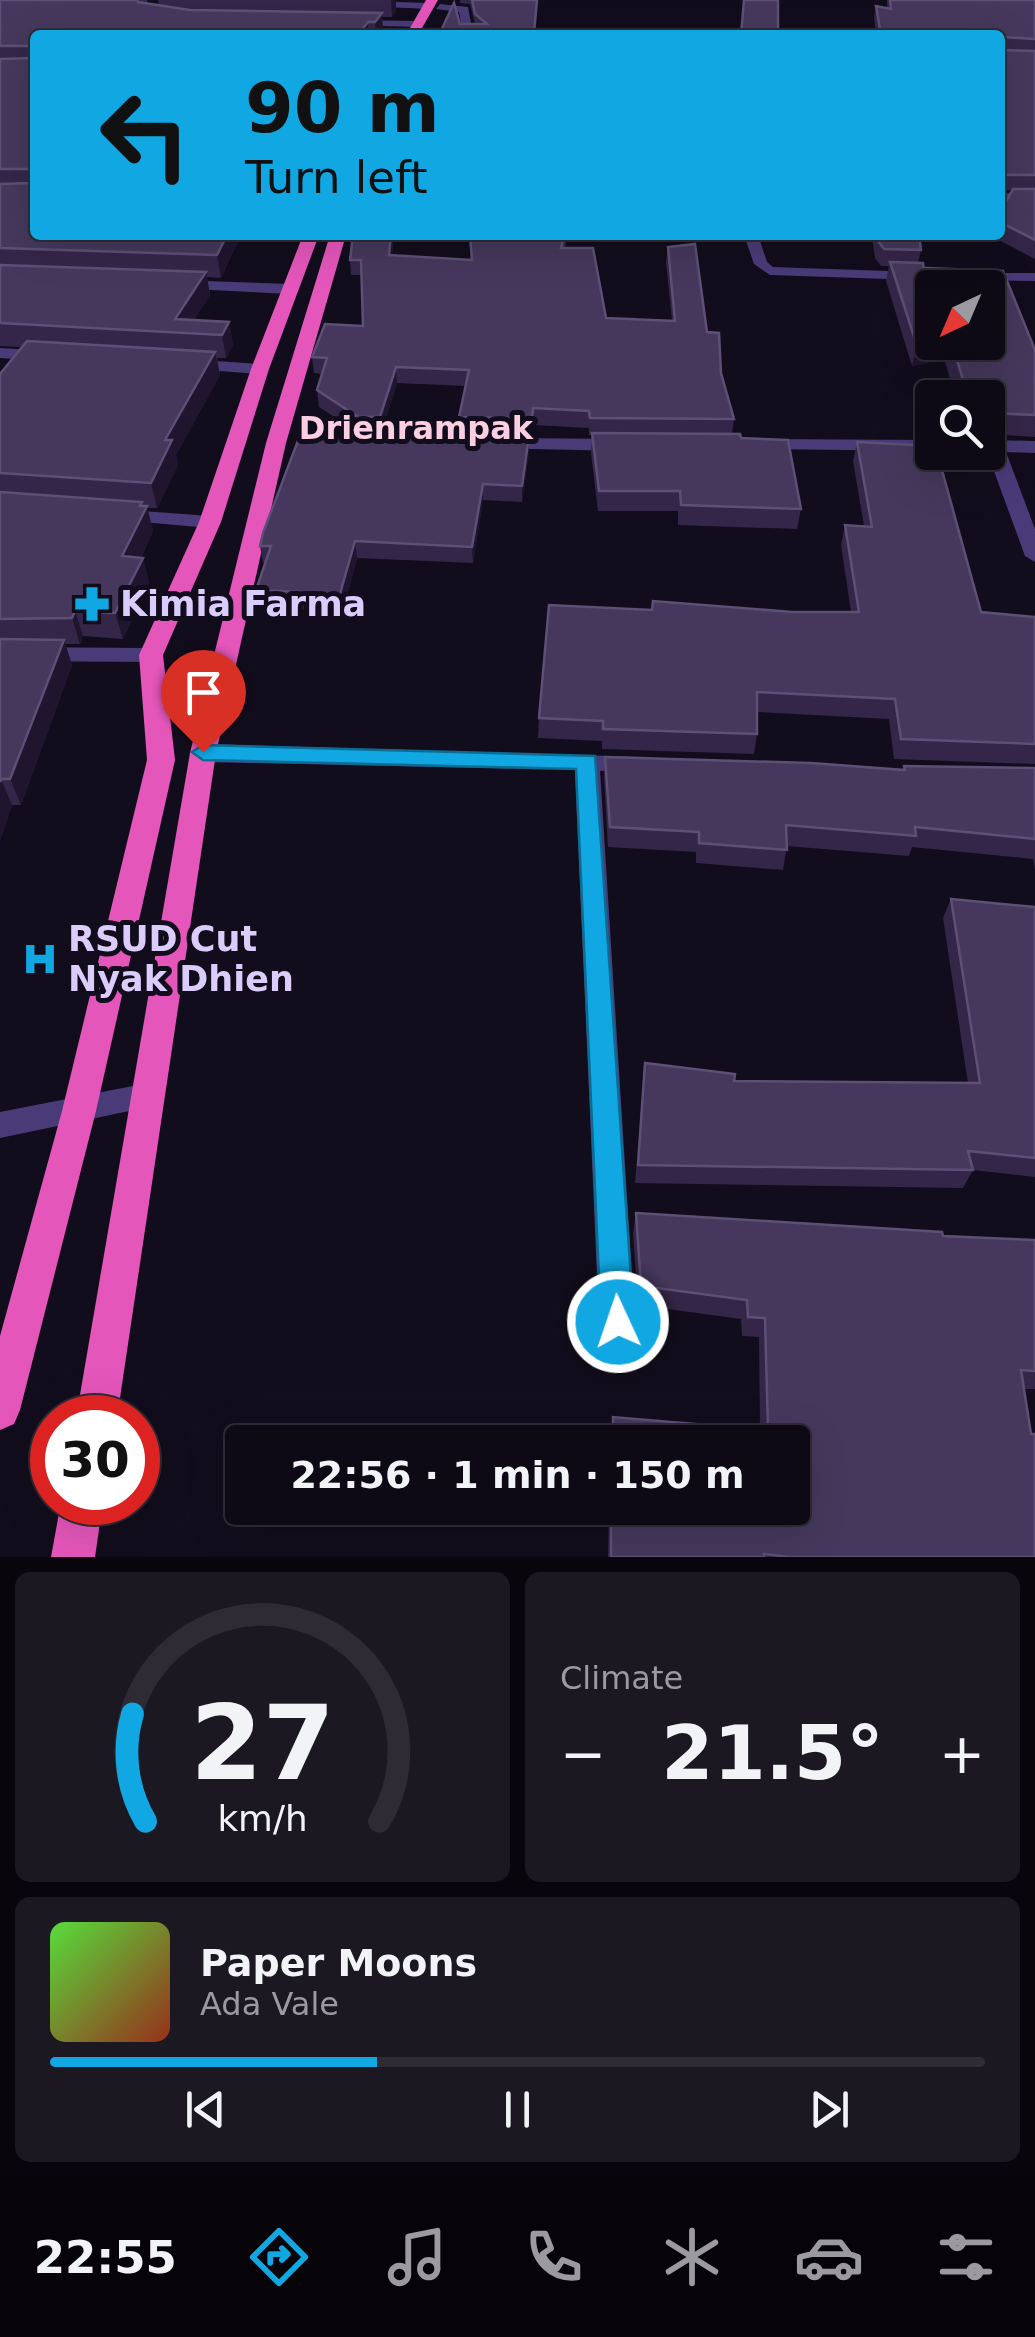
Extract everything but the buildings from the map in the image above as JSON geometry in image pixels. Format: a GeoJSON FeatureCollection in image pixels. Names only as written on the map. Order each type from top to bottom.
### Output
{"type":"FeatureCollection","features":[{"type":"Feature","properties":{"kind":"highway"},"geometry":{"type":"LineString","coordinates":[[420,30],[436,3]]}},
{"type":"Feature","properties":{"kind":"highway"},"geometry":{"type":"LineString","coordinates":[[0,1410],[14,1304],[79,1111],[161,760],[151,655],[210,522],[260,369],[309,240]]}},
{"type":"Feature","properties":{"kind":"highway"},"geometry":{"type":"LineString","coordinates":[[100,1395],[203,752],[337,240]]}},
{"type":"Feature","properties":{"kind":"highway"},"geometry":{"type":"LineString","coordinates":[[73,1557],[78,1525]]}},
{"type":"Feature","properties":{"kind":"street"},"geometry":{"type":"LineString","coordinates":[[358,3],[436,3],[464,10],[468,30]]}},
{"type":"Feature","properties":{"kind":"street"},"geometry":{"type":"LineString","coordinates":[[341,23],[409,30]]}},
{"type":"Feature","properties":{"kind":"street"},"geometry":{"type":"LineString","coordinates":[[155,284],[291,289]]}},
{"type":"Feature","properties":{"kind":"street"},"geometry":{"type":"LineString","coordinates":[[0,353],[74,358]]}},
{"type":"Feature","properties":{"kind":"street"},"geometry":{"type":"LineString","coordinates":[[167,364],[260,369]]}},
{"type":"Feature","properties":{"kind":"street"},"geometry":{"type":"LineString","coordinates":[[475,444],[634,444]]}},
{"type":"Feature","properties":{"kind":"street"},"geometry":{"type":"LineString","coordinates":[[734,445],[915,446]]}},
{"type":"Feature","properties":{"kind":"street"},"geometry":{"type":"LineString","coordinates":[[1005,446],[1035,447]]}},
{"type":"Feature","properties":{"kind":"street"},"geometry":{"type":"LineString","coordinates":[[1001,470],[1035,556]]}},
{"type":"Feature","properties":{"kind":"street"},"geometry":{"type":"LineString","coordinates":[[93,513],[210,522]]}},
{"type":"Feature","properties":{"kind":"street"},"geometry":{"type":"LineString","coordinates":[[0,654],[151,655]]}},
{"type":"Feature","properties":{"kind":"street"},"geometry":{"type":"LineString","coordinates":[[203,752],[665,764]]}},
{"type":"Feature","properties":{"kind":"street"},"geometry":{"type":"LineString","coordinates":[[587,761],[618,1322]]}},
{"type":"Feature","properties":{"kind":"lane"},"geometry":{"type":"LineString","coordinates":[[1005,197],[1035,198]]}},
{"type":"Feature","properties":{"kind":"lane"},"geometry":{"type":"LineString","coordinates":[[753,240],[762,264],[770,271],[915,275]]}},
{"type":"Feature","properties":{"kind":"lane"},"geometry":{"type":"LineString","coordinates":[[1005,277],[1035,278]]}},
{"type":"Feature","properties":{"kind":"lane"},"geometry":{"type":"LineString","coordinates":[[0,1125],[148,1096]]}},
{"type":"Feature","properties":{"kind":"place","name":"Kimia Farma"},"geometry":{"type":"Point","coordinates":[92,604]}},
{"type":"Feature","properties":{"kind":"place","name":"RSUD Cut Nyak Dhien"},"geometry":{"type":"Point","coordinates":[40,959]}},
{"type":"Feature","properties":{"kind":"district","name":"Drienrampak"},"geometry":{"type":"Point","coordinates":[416,428]}},
{"type":"Feature","properties":{"kind":"route"},"geometry":{"type":"LineString","coordinates":[[203,752],[587,761],[618,1322]]}}]}
